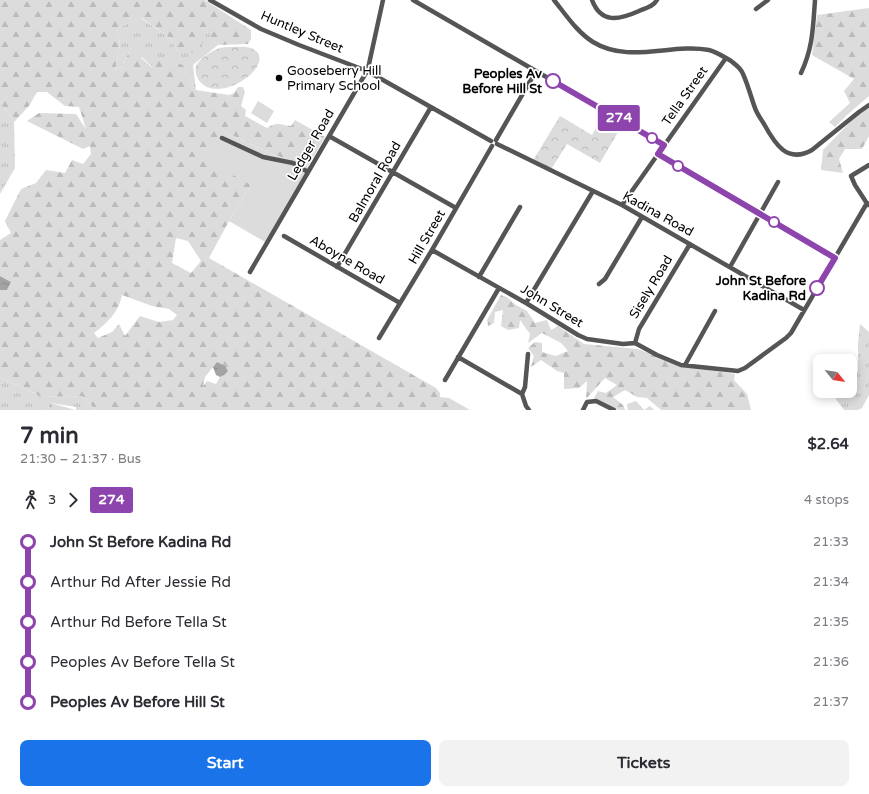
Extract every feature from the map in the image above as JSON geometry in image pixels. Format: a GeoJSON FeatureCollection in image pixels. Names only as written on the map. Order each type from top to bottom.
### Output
{"type":"FeatureCollection","features":[{"type":"Feature","properties":{"kind":"street","name":"Huntley Street"},"geometry":{"type":"LineString","coordinates":[[210,0],[261,29],[299,46],[367,70],[494,143]]}},
{"type":"Feature","properties":{"kind":"street","name":"Ledger Road"},"geometry":{"type":"LineString","coordinates":[[250,272],[367,70],[383,0]]}},
{"type":"Feature","properties":{"kind":"street"},"geometry":{"type":"LineString","coordinates":[[413,0],[664,145]]}},
{"type":"Feature","properties":{"kind":"street"},"geometry":{"type":"LineString","coordinates":[[554,0],[579,30],[602,47],[630,53],[693,49],[710,50],[726,58],[739,67],[743,73],[757,113],[770,136],[780,148],[790,154],[803,154],[812,150],[869,105]]}},
{"type":"Feature","properties":{"kind":"street"},"geometry":{"type":"LineString","coordinates":[[592,0],[597,11],[612,19],[629,16],[654,5],[657,0]]}},
{"type":"Feature","properties":{"kind":"street"},"geometry":{"type":"LineString","coordinates":[[756,9],[768,0]]}},
{"type":"Feature","properties":{"kind":"street"},"geometry":{"type":"LineString","coordinates":[[801,73],[809,53],[813,31],[815,0]]}},
{"type":"Feature","properties":{"kind":"street","name":"Tella Street"},"geometry":{"type":"LineString","coordinates":[[622,205],[726,58]]}},
{"type":"Feature","properties":{"kind":"street","name":"Hill Street"},"geometry":{"type":"LineString","coordinates":[[379,338],[536,71]]}},
{"type":"Feature","properties":{"kind":"street","name":"Balmoral Road"},"geometry":{"type":"LineString","coordinates":[[337,267],[431,107]]}},
{"type":"Feature","properties":{"kind":"street"},"geometry":{"type":"LineString","coordinates":[[329,136],[456,208]]}},
{"type":"Feature","properties":{"kind":"street"},"geometry":{"type":"LineString","coordinates":[[222,138],[263,157],[294,163],[308,172]]}},
{"type":"Feature","properties":{"kind":"street","name":"Kadina Road"},"geometry":{"type":"LineString","coordinates":[[494,143],[622,205],[804,310]]}},
{"type":"Feature","properties":{"kind":"street"},"geometry":{"type":"LineString","coordinates":[[658,154],[835,258]]}},
{"type":"Feature","properties":{"kind":"street"},"geometry":{"type":"LineString","coordinates":[[868,205],[854,185],[851,176],[869,164]]}},
{"type":"Feature","properties":{"kind":"street"},"geometry":{"type":"LineString","coordinates":[[730,267],[778,182]]}},
{"type":"Feature","properties":{"kind":"street"},"geometry":{"type":"LineString","coordinates":[[526,304],[593,191]]}},
{"type":"Feature","properties":{"kind":"street","name":"John Street"},"geometry":{"type":"LineString","coordinates":[[432,250],[499,288],[578,336],[587,339],[623,344],[635,343],[657,355],[685,365],[736,371],[741,370],[791,333],[868,205]]}},
{"type":"Feature","properties":{"kind":"street"},"geometry":{"type":"LineString","coordinates":[[479,277],[520,207]]}},
{"type":"Feature","properties":{"kind":"street"},"geometry":{"type":"LineString","coordinates":[[599,284],[605,278],[642,216]]}},
{"type":"Feature","properties":{"kind":"street","name":"Aboyne Road"},"geometry":{"type":"LineString","coordinates":[[284,236],[400,303]]}},
{"type":"Feature","properties":{"kind":"street","name":"Sisely Road"},"geometry":{"type":"LineString","coordinates":[[635,343],[639,329],[690,244]]}},
{"type":"Feature","properties":{"kind":"street"},"geometry":{"type":"LineString","coordinates":[[445,380],[499,288]]}},
{"type":"Feature","properties":{"kind":"street"},"geometry":{"type":"LineString","coordinates":[[685,365],[715,312]]}},
{"type":"Feature","properties":{"kind":"street"},"geometry":{"type":"LineString","coordinates":[[522,394],[525,387],[528,354]]}},
{"type":"Feature","properties":{"kind":"street"},"geometry":{"type":"LineString","coordinates":[[458,357],[522,394],[529,410]]}},
{"type":"Feature","properties":{"kind":"street"},"geometry":{"type":"LineString","coordinates":[[582,410],[587,402],[596,401],[614,410]]}},
{"type":"Feature","properties":{"kind":"green space"},"geometry":{"type":"Polygon","coordinates":[[[0,0],[205,0],[251,30],[251,39],[248,44],[218,45],[206,30],[200,52],[179,54],[170,38],[142,18],[117,28],[120,44],[115,71],[121,68],[131,48],[143,51],[141,58],[152,67],[162,58],[183,65],[196,90],[229,95],[234,93],[238,87],[243,87],[245,92],[241,106],[246,110],[245,116],[267,128],[276,124],[291,126],[295,120],[325,137],[308,166],[272,154],[223,131],[251,185],[209,258],[436,388],[440,393],[440,397],[449,398],[470,410],[96,410],[82,396],[42,397],[0,377],[0,290],[7,290],[11,282],[0,276],[0,240],[11,233],[5,221],[21,189],[36,183],[46,170],[65,173],[72,160],[83,164],[91,154],[90,146],[83,149],[27,121],[39,113],[76,114],[86,129],[79,107],[65,106],[47,92],[37,92],[29,106],[14,122],[0,101],[0,0]],[[176,238],[172,263],[191,273],[201,261],[188,241],[176,238]],[[122,295],[112,317],[94,333],[98,338],[112,332],[119,324],[125,336],[140,316],[159,322],[173,320],[177,315],[169,309],[152,306],[122,295]],[[217,362],[205,377],[203,386],[207,381],[216,384],[220,377],[224,375],[217,362]]]}},
{"type":"Feature","properties":{"kind":"green space"},"geometry":{"type":"Polygon","coordinates":[[[869,8],[869,96],[835,127],[829,122],[850,103],[844,91],[854,79],[812,55],[817,15],[869,8]]]}},
{"type":"Feature","properties":{"kind":"green space"},"geometry":{"type":"Polygon","coordinates":[[[141,18],[170,38],[179,54],[206,29],[218,45],[193,65],[196,90],[183,65],[153,67],[131,48],[121,68],[115,71],[120,44],[117,28],[141,18]]]}},
{"type":"Feature","properties":{"kind":"green space"},"geometry":{"type":"Polygon","coordinates":[[[232,47],[246,47],[253,49],[259,56],[258,64],[252,73],[243,80],[231,86],[218,89],[207,87],[197,77],[195,69],[197,64],[214,50],[232,47]]]}},
{"type":"Feature","properties":{"kind":"green space"},"geometry":{"type":"Polygon","coordinates":[[[0,101],[14,122],[15,168],[0,194],[0,101]]]}},
{"type":"Feature","properties":{"kind":"green space"},"geometry":{"type":"Polygon","coordinates":[[[258,101],[274,111],[267,123],[251,113],[258,101]]]}},
{"type":"Feature","properties":{"kind":"green space"},"geometry":{"type":"Polygon","coordinates":[[[869,108],[869,136],[862,149],[845,149],[839,159],[843,173],[821,170],[823,150],[861,111],[869,108]]]}},
{"type":"Feature","properties":{"kind":"green space"},"geometry":{"type":"Polygon","coordinates":[[[606,111],[624,122],[600,163],[567,144],[550,171],[532,162],[560,116],[592,135],[606,111]]]}},
{"type":"Feature","properties":{"kind":"green space"},"geometry":{"type":"Polygon","coordinates":[[[223,131],[272,154],[311,167],[267,243],[229,221],[251,185],[208,161],[223,131]]]}},
{"type":"Feature","properties":{"kind":"green space"},"geometry":{"type":"Polygon","coordinates":[[[501,295],[507,297],[516,305],[527,311],[535,323],[547,320],[551,330],[558,326],[584,344],[638,349],[679,365],[735,374],[734,380],[747,394],[751,410],[661,410],[647,398],[637,397],[625,390],[613,397],[623,405],[625,410],[619,410],[594,398],[598,391],[606,393],[617,385],[605,378],[586,399],[587,381],[579,388],[564,389],[564,373],[557,371],[541,360],[531,367],[534,356],[528,348],[535,342],[542,343],[542,352],[556,356],[568,351],[561,343],[542,333],[528,343],[530,334],[520,320],[519,328],[508,330],[501,326],[503,310],[495,312],[494,323],[488,326],[487,320],[501,295]]]}},
{"type":"Feature","properties":{"kind":"green space"},"geometry":{"type":"Polygon","coordinates":[[[860,324],[869,332],[869,395],[862,408],[858,410],[844,410],[835,398],[857,398],[860,324]]]}},
{"type":"Feature","properties":{"kind":"green space"},"geometry":{"type":"Polygon","coordinates":[[[0,377],[42,397],[82,396],[96,410],[76,410],[76,407],[51,403],[47,410],[0,410],[0,377]]]}},
{"type":"Feature","properties":{"kind":"green space"},"geometry":{"type":"Polygon","coordinates":[[[636,401],[644,410],[628,410],[627,404],[636,401]]]}},
{"type":"Feature","properties":{"kind":"green space"},"geometry":{"type":"Polygon","coordinates":[[[51,403],[75,410],[47,410],[51,403]]]}},
{"type":"Feature","properties":{"kind":"green space"},"geometry":{"type":"Polygon","coordinates":[[[650,406],[654,410],[644,410],[650,406]]]}},
{"type":"Feature","properties":{"kind":"water"},"geometry":{"type":"Polygon","coordinates":[[[0,276],[11,282],[7,290],[0,290],[0,276]]]}},
{"type":"Feature","properties":{"kind":"water"},"geometry":{"type":"Polygon","coordinates":[[[217,362],[225,366],[228,371],[220,377],[216,375],[213,367],[217,362]]]}},
{"type":"Feature","properties":{"kind":"bus line","name":"274"},"geometry":{"type":"LineString","coordinates":[[553,81],[664,145],[658,154],[835,258],[817,288]]}},
{"type":"Feature","properties":{"kind":"place","name":"Gooseberry Hill Primary School"},"geometry":{"type":"Point","coordinates":[279,78]}},
{"type":"Feature","properties":{"kind":"place","name":"Peoples Av Before Hill St"},"geometry":{"type":"Point","coordinates":[553,81]}},
{"type":"Feature","properties":{"kind":"place","name":"John St Before Kadina Rd"},"geometry":{"type":"Point","coordinates":[817,288]}}]}
